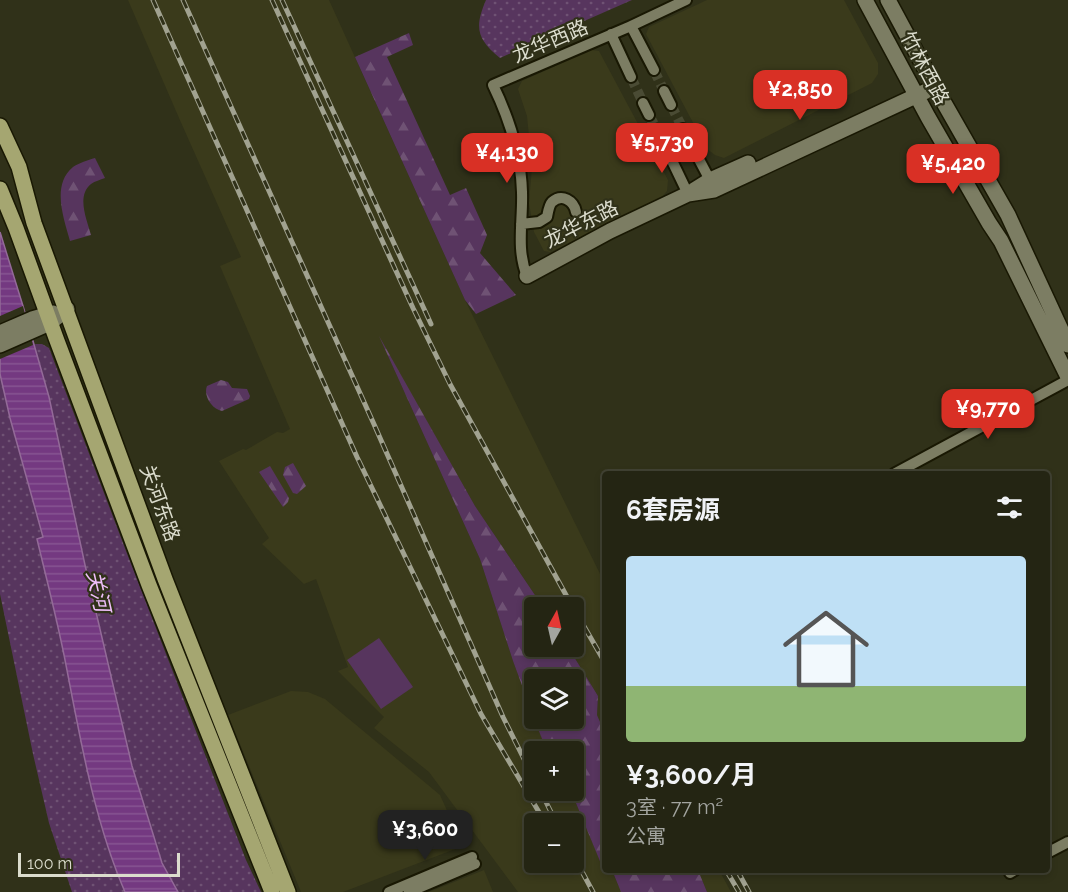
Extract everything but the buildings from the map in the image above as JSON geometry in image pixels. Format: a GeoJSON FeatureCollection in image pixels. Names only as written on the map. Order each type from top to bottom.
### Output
{"type":"FeatureCollection","features":[{"type":"Feature","properties":{"kind":"main road","name":"竹林西路"},"geometry":{"type":"LineString","coordinates":[[865,0],[914,92],[988,223],[1001,241],[1068,378]]}},
{"type":"Feature","properties":{"kind":"main road","name":"竹林西路"},"geometry":{"type":"LineString","coordinates":[[888,0],[1008,215],[1068,345]]}},
{"type":"Feature","properties":{"kind":"main road","name":"龙华东路"},"geometry":{"type":"LineString","coordinates":[[527,276],[610,231],[933,83]]}},
{"type":"Feature","properties":{"kind":"main road","name":"关河东路"},"geometry":{"type":"LineString","coordinates":[[0,126],[19,167],[34,223],[165,579],[288,892]]}},
{"type":"Feature","properties":{"kind":"main road","name":"关河东路"},"geometry":{"type":"LineString","coordinates":[[0,189],[16,228],[41,321],[272,892]]}},
{"type":"Feature","properties":{"kind":"main road"},"geometry":{"type":"LineString","coordinates":[[0,345],[67,309]]}},
{"type":"Feature","properties":{"kind":"main road"},"geometry":{"type":"LineString","coordinates":[[0,333],[41,321]]}},
{"type":"Feature","properties":{"kind":"street","name":"龙华西路"},"geometry":{"type":"LineString","coordinates":[[518,158],[505,109],[493,85],[686,0]]}},
{"type":"Feature","properties":{"kind":"street"},"geometry":{"type":"LineString","coordinates":[[631,26],[654,70]]}},
{"type":"Feature","properties":{"kind":"street"},"geometry":{"type":"LineString","coordinates":[[611,34],[631,77]]}},
{"type":"Feature","properties":{"kind":"street"},"geometry":{"type":"LineString","coordinates":[[664,91],[671,105]]}},
{"type":"Feature","properties":{"kind":"street"},"geometry":{"type":"LineString","coordinates":[[643,103],[649,115]]}},
{"type":"Feature","properties":{"kind":"street"},"geometry":{"type":"LineString","coordinates":[[683,129],[712,185]]}},
{"type":"Feature","properties":{"kind":"street"},"geometry":{"type":"LineString","coordinates":[[663,142],[688,194]]}},
{"type":"Feature","properties":{"kind":"street"},"geometry":{"type":"LineString","coordinates":[[527,276],[520,236],[522,194],[518,158],[543,148]]}},
{"type":"Feature","properties":{"kind":"street"},"geometry":{"type":"LineString","coordinates":[[521,224],[539,222],[547,217],[552,202],[561,198],[570,200],[575,205],[576,212]]}},
{"type":"Feature","properties":{"kind":"street"},"geometry":{"type":"LineString","coordinates":[[899,471],[1068,378]]}},
{"type":"Feature","properties":{"kind":"street"},"geometry":{"type":"LineString","coordinates":[[1050,851],[1068,842]]}},
{"type":"Feature","properties":{"kind":"street"},"geometry":{"type":"LineString","coordinates":[[389,892],[473,860],[409,892]]}},
{"type":"Feature","properties":{"kind":"shaded area"},"geometry":{"type":"Polygon","coordinates":[[[128,0],[329,0],[465,300],[602,578],[602,726],[597,715],[598,696],[584,673],[584,669],[581,669],[574,657],[584,657],[584,597],[536,597],[475,506],[384,347],[480,559],[524,690],[524,729],[539,729],[543,741],[524,741],[524,801],[575,801],[580,813],[524,813],[524,873],[584,873],[584,822],[602,865],[602,873],[613,873],[621,892],[518,892],[429,772],[374,728],[384,717],[338,671],[348,667],[316,579],[304,584],[262,544],[269,538],[219,461],[243,449],[246,450],[277,432],[283,433],[290,429],[220,266],[241,257],[128,0]]]}},
{"type":"Feature","properties":{"kind":"shaded area"},"geometry":{"type":"Polygon","coordinates":[[[707,0],[844,0],[878,63],[878,74],[872,83],[724,158],[715,155],[707,149],[646,34],[649,27],[707,0]]]}},
{"type":"Feature","properties":{"kind":"shaded area"},"geometry":{"type":"Polygon","coordinates":[[[591,50],[599,51],[668,180],[667,191],[660,199],[550,252],[544,251],[534,232],[529,203],[532,167],[527,116],[518,89],[522,81],[591,50]]]}},
{"type":"Feature","properties":{"kind":"shaded area"},"geometry":{"type":"Polygon","coordinates":[[[0,232],[49,397],[132,766],[162,863],[178,892],[125,892],[97,809],[83,752],[60,634],[37,539],[43,537],[0,374],[0,232]]]}},
{"type":"Feature","properties":{"kind":"shaded area"},"geometry":{"type":"Polygon","coordinates":[[[291,691],[308,692],[325,699],[440,795],[463,846],[343,892],[301,892],[228,715],[291,691]]]}},
{"type":"Feature","properties":{"kind":"shaded area"},"geometry":{"type":"Polygon","coordinates":[[[484,870],[493,892],[429,892],[484,870]]]}},
{"type":"Feature","properties":{"kind":"shaded area"},"geometry":{"type":"Polygon","coordinates":[[[699,873],[721,873],[731,892],[707,892],[699,873]]]}},
{"type":"Feature","properties":{"kind":"green space"},"geometry":{"type":"Polygon","coordinates":[[[486,0],[632,0],[500,58],[486,45],[480,32],[480,18],[486,0]]]}},
{"type":"Feature","properties":{"kind":"green space"},"geometry":{"type":"Polygon","coordinates":[[[409,33],[413,45],[387,57],[450,195],[466,188],[487,235],[480,253],[516,295],[476,314],[465,300],[355,57],[409,33]]]}},
{"type":"Feature","properties":{"kind":"green space"},"geometry":{"type":"Polygon","coordinates":[[[95,158],[105,178],[91,184],[84,195],[85,215],[91,235],[70,241],[61,202],[62,183],[66,174],[73,167],[95,158]]]}},
{"type":"Feature","properties":{"kind":"green space"},"geometry":{"type":"Polygon","coordinates":[[[379,336],[475,506],[536,597],[524,597],[524,657],[574,657],[581,669],[524,669],[524,691],[480,559],[379,336]]]}},
{"type":"Feature","properties":{"kind":"green space"},"geometry":{"type":"Polygon","coordinates":[[[33,345],[49,348],[246,860],[261,892],[178,892],[162,863],[132,766],[49,397],[33,345]]]}},
{"type":"Feature","properties":{"kind":"green space"},"geometry":{"type":"Polygon","coordinates":[[[0,374],[43,538],[37,539],[60,634],[90,780],[105,837],[125,892],[72,892],[49,823],[0,594],[0,374]]]}},
{"type":"Feature","properties":{"kind":"green space"},"geometry":{"type":"Polygon","coordinates":[[[221,380],[228,382],[232,388],[247,389],[249,399],[222,411],[215,408],[207,398],[206,390],[207,386],[221,380]]]}},
{"type":"Feature","properties":{"kind":"green space"},"geometry":{"type":"Polygon","coordinates":[[[293,463],[306,486],[297,494],[293,493],[283,475],[285,467],[293,463]]]}},
{"type":"Feature","properties":{"kind":"green space"},"geometry":{"type":"Polygon","coordinates":[[[270,466],[289,498],[283,507],[259,472],[270,466]]]}},
{"type":"Feature","properties":{"kind":"green space"},"geometry":{"type":"Polygon","coordinates":[[[379,638],[413,687],[381,709],[347,660],[379,638]]]}},
{"type":"Feature","properties":{"kind":"green space"},"geometry":{"type":"Polygon","coordinates":[[[584,673],[598,696],[597,715],[602,726],[602,866],[584,823],[584,813],[580,813],[575,801],[584,801],[584,741],[543,741],[538,729],[584,729],[584,673]]]}},
{"type":"Feature","properties":{"kind":"green space"},"geometry":{"type":"Polygon","coordinates":[[[613,873],[699,873],[707,892],[621,892],[613,873]]]}},
{"type":"Feature","properties":{"kind":"pier"},"geometry":{"type":"Polygon","coordinates":[[[23,306],[33,345],[0,359],[0,316],[23,306]]]}},
{"type":"Feature","properties":{"kind":"tunnel"},"geometry":{"type":"LineString","coordinates":[[654,70],[664,91]]}},
{"type":"Feature","properties":{"kind":"tunnel"},"geometry":{"type":"LineString","coordinates":[[631,77],[643,103]]}},
{"type":"Feature","properties":{"kind":"tunnel"},"geometry":{"type":"LineString","coordinates":[[671,105],[683,129]]}},
{"type":"Feature","properties":{"kind":"tunnel"},"geometry":{"type":"LineString","coordinates":[[649,115],[663,142]]}},
{"type":"Feature","properties":{"kind":"railway"},"geometry":{"type":"LineString","coordinates":[[153,0],[357,457],[481,714],[540,813]]}},
{"type":"Feature","properties":{"kind":"railway"},"geometry":{"type":"LineString","coordinates":[[183,0],[503,717],[524,759]]}},
{"type":"Feature","properties":{"kind":"railway"},"geometry":{"type":"LineString","coordinates":[[272,0],[450,384],[602,658]]}},
{"type":"Feature","properties":{"kind":"railway"},"geometry":{"type":"LineString","coordinates":[[282,0],[431,324]]}},
{"type":"Feature","properties":{"kind":"railway"},"geometry":{"type":"LineString","coordinates":[[546,801],[552,813]]}},
{"type":"Feature","properties":{"kind":"railway"},"geometry":{"type":"LineString","coordinates":[[583,873],[593,892]]}},
{"type":"Feature","properties":{"kind":"railway"},"geometry":{"type":"LineString","coordinates":[[728,873],[739,892]]}},
{"type":"Feature","properties":{"kind":"railway"},"geometry":{"type":"LineString","coordinates":[[739,873],[749,892]]}},
{"type":"Feature","properties":{"kind":"water label","name":"关河"},"geometry":{"type":"Point","coordinates":[98,591]}}]}
